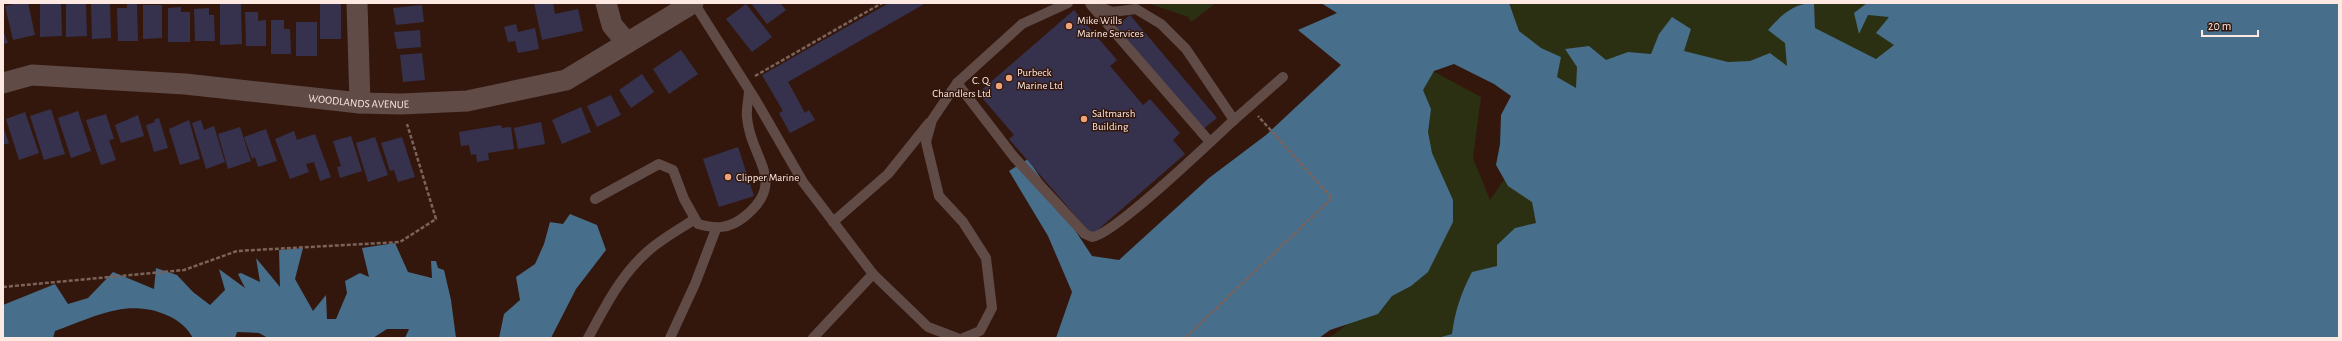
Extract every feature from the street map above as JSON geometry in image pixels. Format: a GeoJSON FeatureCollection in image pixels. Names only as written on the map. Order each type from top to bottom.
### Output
{"type":"FeatureCollection","features":[{"type":"Feature","properties":{"kind":"street"},"geometry":{"type":"LineString","coordinates":[[357,3],[360,103]]}},
{"type":"Feature","properties":{"kind":"street"},"geometry":{"type":"LineString","coordinates":[[606,3],[612,25],[627,43]]}},
{"type":"Feature","properties":{"kind":"street","name":"WOODLANDS AVENUE"},"geometry":{"type":"LineString","coordinates":[[3,83],[32,75],[185,84],[360,103],[401,104],[467,101],[566,80],[694,3]]}},
{"type":"Feature","properties":{"kind":"lane"},"geometry":{"type":"LineString","coordinates":[[694,3],[747,86],[803,182],[873,274],[928,327],[957,338]]}},
{"type":"Feature","properties":{"kind":"lane"},"geometry":{"type":"LineString","coordinates":[[833,222],[888,174],[932,120],[957,82],[1022,24],[1068,3]]}},
{"type":"Feature","properties":{"kind":"lane"},"geometry":{"type":"LineString","coordinates":[[1090,3],[1210,142]]}},
{"type":"Feature","properties":{"kind":"lane"},"geometry":{"type":"LineString","coordinates":[[1090,3],[1112,12],[1136,9],[1161,24],[1186,49],[1234,120]]}},
{"type":"Feature","properties":{"kind":"lane"},"geometry":{"type":"LineString","coordinates":[[957,82],[1014,157],[1085,234],[1092,237],[1104,234],[1283,77]]}},
{"type":"Feature","properties":{"kind":"lane"},"geometry":{"type":"LineString","coordinates":[[595,199],[659,164],[673,170],[684,199],[698,224],[716,229],[738,222],[757,207],[766,188],[765,170],[747,118],[747,86]]}},
{"type":"Feature","properties":{"kind":"lane"},"geometry":{"type":"LineString","coordinates":[[932,120],[926,142],[939,196],[963,222],[986,258],[992,308],[980,332],[963,338]]}},
{"type":"Feature","properties":{"kind":"lane"},"geometry":{"type":"LineString","coordinates":[[588,338],[616,287],[638,260],[648,251],[695,219]]}},
{"type":"Feature","properties":{"kind":"lane"},"geometry":{"type":"LineString","coordinates":[[670,338],[695,284],[716,229]]}},
{"type":"Feature","properties":{"kind":"lane"},"geometry":{"type":"LineString","coordinates":[[813,338],[873,274]]}},
{"type":"Feature","properties":{"kind":"path"},"geometry":{"type":"LineString","coordinates":[[747,86],[882,3]]}},
{"type":"Feature","properties":{"kind":"path"},"geometry":{"type":"LineString","coordinates":[[3,287],[184,270],[237,251],[400,242],[436,219],[401,104]]}},
{"type":"Feature","properties":{"kind":"path"},"geometry":{"type":"LineString","coordinates":[[1185,338],[1332,198],[1249,107]]}},
{"type":"Feature","properties":{"kind":"green space"},"geometry":{"type":"Polygon","coordinates":[[[1148,3],[1216,3],[1191,22],[1188,17],[1148,3]]]}},
{"type":"Feature","properties":{"kind":"green space"},"geometry":{"type":"Polygon","coordinates":[[[1497,3],[1959,3],[1904,338],[1327,338],[1335,334],[1427,258],[1404,101],[1427,68],[1481,97],[1473,158],[1490,200],[1517,161],[1557,91],[1497,3]]]}},
{"type":"Feature","properties":{"kind":"water"},"geometry":{"type":"Polygon","coordinates":[[[1321,3],[1509,3],[1519,31],[1541,48],[1561,57],[1557,77],[1576,88],[1577,67],[1565,49],[1589,46],[1606,60],[1628,52],[1651,54],[1659,34],[1672,17],[1691,29],[1684,51],[1728,62],[1750,61],[1770,53],[1787,66],[1785,43],[1768,30],[1788,11],[1800,5],[1814,3],[1815,28],[1876,59],[1894,45],[1876,33],[1889,17],[1868,15],[1859,34],[1854,13],[1867,3],[2339,3],[2339,338],[1438,338],[1452,334],[1459,302],[1472,272],[1497,266],[1497,245],[1515,228],[1536,223],[1532,202],[1508,186],[1496,165],[1500,144],[1501,115],[1511,96],[1494,84],[1454,64],[1434,71],[1423,90],[1431,109],[1428,132],[1432,153],[1453,200],[1453,222],[1428,272],[1411,286],[1392,296],[1378,314],[1330,330],[1319,338],[1056,338],[1072,292],[1048,236],[1009,171],[1028,159],[1092,256],[1119,260],[1209,178],[1266,135],[1341,65],[1298,30],[1337,13],[1321,3]]]}},
{"type":"Feature","properties":{"kind":"water"},"geometry":{"type":"Polygon","coordinates":[[[570,214],[597,225],[606,250],[576,289],[551,338],[499,338],[504,314],[520,300],[516,277],[535,264],[544,244],[550,222],[563,224],[570,214]]]}},
{"type":"Feature","properties":{"kind":"water"},"geometry":{"type":"Polygon","coordinates":[[[395,243],[408,272],[432,278],[431,261],[436,261],[438,268],[444,270],[451,300],[456,338],[405,338],[409,329],[387,329],[373,338],[268,338],[259,333],[237,332],[235,338],[193,338],[187,329],[179,322],[160,312],[138,308],[127,308],[93,317],[55,331],[53,338],[3,338],[3,305],[55,284],[68,304],[88,298],[113,272],[154,289],[156,268],[177,275],[193,292],[210,305],[225,290],[219,269],[245,288],[238,274],[241,273],[260,282],[256,258],[280,287],[279,250],[303,248],[295,279],[313,311],[326,295],[327,319],[336,319],[347,293],[345,281],[360,273],[369,277],[362,248],[395,243]]]}},
{"type":"Feature","properties":{"kind":"building"},"geometry":{"type":"Polygon","coordinates":[[[18,3],[28,3],[35,35],[13,40],[5,6],[18,3]]]}},
{"type":"Feature","properties":{"kind":"building"},"geometry":{"type":"Polygon","coordinates":[[[40,3],[61,3],[62,36],[40,37],[40,3]]]}},
{"type":"Feature","properties":{"kind":"building"},"geometry":{"type":"Polygon","coordinates":[[[66,3],[86,3],[87,36],[66,37],[66,3]]]}},
{"type":"Feature","properties":{"kind":"building"},"geometry":{"type":"Polygon","coordinates":[[[91,3],[110,3],[111,38],[92,39],[91,3]]]}},
{"type":"Feature","properties":{"kind":"building"},"geometry":{"type":"Polygon","coordinates":[[[127,3],[137,3],[138,41],[118,41],[117,8],[127,8],[127,3]]]}},
{"type":"Feature","properties":{"kind":"building"},"geometry":{"type":"Polygon","coordinates":[[[220,3],[241,3],[242,44],[220,45],[220,3]]]}},
{"type":"Feature","properties":{"kind":"building"},"geometry":{"type":"Polygon","coordinates":[[[320,3],[341,3],[341,39],[320,39],[320,3]]]}},
{"type":"Feature","properties":{"kind":"building"},"geometry":{"type":"Polygon","coordinates":[[[534,3],[553,3],[555,14],[578,9],[583,31],[542,40],[534,3]]]}},
{"type":"Feature","properties":{"kind":"building"},"geometry":{"type":"Polygon","coordinates":[[[751,3],[780,3],[786,10],[767,24],[751,3]]]}},
{"type":"Feature","properties":{"kind":"building"},"geometry":{"type":"Polygon","coordinates":[[[889,3],[926,3],[788,82],[805,113],[809,110],[815,120],[790,133],[779,113],[783,111],[762,75],[889,3]]]}},
{"type":"Feature","properties":{"kind":"building"},"geometry":{"type":"Polygon","coordinates":[[[746,4],[772,37],[752,52],[726,19],[746,4]]]}},
{"type":"Feature","properties":{"kind":"building"},"geometry":{"type":"Polygon","coordinates":[[[143,5],[162,5],[162,38],[143,39],[143,5]]]}},
{"type":"Feature","properties":{"kind":"building"},"geometry":{"type":"Polygon","coordinates":[[[422,5],[424,22],[396,25],[393,8],[422,5]]]}},
{"type":"Feature","properties":{"kind":"building"},"geometry":{"type":"Polygon","coordinates":[[[181,7],[181,12],[190,12],[190,42],[168,42],[168,8],[181,7]]]}},
{"type":"Feature","properties":{"kind":"building"},"geometry":{"type":"Polygon","coordinates":[[[209,8],[209,15],[214,15],[215,41],[195,41],[194,9],[209,8]]]}},
{"type":"Feature","properties":{"kind":"building","name":"Saltmarsh Building"},"geometry":{"type":"Polygon","coordinates":[[[1074,10],[1117,60],[1110,66],[1143,105],[1150,99],[1180,133],[1173,140],[1185,154],[1092,235],[1009,139],[1014,135],[978,93],[1074,10]]]}},
{"type":"Feature","properties":{"kind":"building"},"geometry":{"type":"Polygon","coordinates":[[[245,12],[258,12],[258,21],[266,20],[266,46],[246,46],[245,12]]]}},
{"type":"Feature","properties":{"kind":"building"},"geometry":{"type":"Polygon","coordinates":[[[1130,15],[1217,118],[1203,129],[1116,26],[1130,15]]]}},
{"type":"Feature","properties":{"kind":"building"},"geometry":{"type":"Polygon","coordinates":[[[271,20],[284,20],[284,29],[290,29],[291,54],[271,54],[271,20]]]}},
{"type":"Feature","properties":{"kind":"building"},"geometry":{"type":"Polygon","coordinates":[[[296,22],[317,22],[317,56],[296,56],[296,22]]]}},
{"type":"Feature","properties":{"kind":"building"},"geometry":{"type":"Polygon","coordinates":[[[516,24],[518,32],[535,28],[539,49],[518,53],[515,41],[508,42],[504,27],[516,24]]]}},
{"type":"Feature","properties":{"kind":"building"},"geometry":{"type":"Polygon","coordinates":[[[420,30],[421,47],[397,49],[394,32],[420,30]]]}},
{"type":"Feature","properties":{"kind":"building"},"geometry":{"type":"Polygon","coordinates":[[[3,31],[8,43],[3,44],[3,31]]]}},
{"type":"Feature","properties":{"kind":"building"},"geometry":{"type":"Polygon","coordinates":[[[681,50],[698,74],[669,94],[653,69],[681,50]]]}},
{"type":"Feature","properties":{"kind":"building"},"geometry":{"type":"Polygon","coordinates":[[[422,53],[425,80],[403,82],[400,55],[422,53]]]}},
{"type":"Feature","properties":{"kind":"building"},"geometry":{"type":"Polygon","coordinates":[[[642,74],[654,92],[631,108],[619,90],[642,74]]]}},
{"type":"Feature","properties":{"kind":"building"},"geometry":{"type":"Polygon","coordinates":[[[611,95],[621,115],[597,127],[587,106],[611,95]]]}},
{"type":"Feature","properties":{"kind":"building"},"geometry":{"type":"Polygon","coordinates":[[[581,107],[591,132],[562,144],[552,120],[581,107]]]}},
{"type":"Feature","properties":{"kind":"building"},"geometry":{"type":"Polygon","coordinates":[[[51,109],[65,154],[44,160],[30,116],[51,109]]]}},
{"type":"Feature","properties":{"kind":"building"},"geometry":{"type":"Polygon","coordinates":[[[78,111],[91,151],[71,158],[58,118],[78,111]]]}},
{"type":"Feature","properties":{"kind":"building"},"geometry":{"type":"Polygon","coordinates":[[[25,112],[39,153],[19,160],[6,119],[25,112]]]}},
{"type":"Feature","properties":{"kind":"building"},"geometry":{"type":"Polygon","coordinates":[[[106,114],[114,139],[109,140],[116,160],[101,165],[86,120],[106,114]]]}},
{"type":"Feature","properties":{"kind":"building"},"geometry":{"type":"Polygon","coordinates":[[[138,115],[144,136],[121,143],[115,125],[138,115]]]}},
{"type":"Feature","properties":{"kind":"building"},"geometry":{"type":"Polygon","coordinates":[[[159,118],[168,148],[154,152],[146,125],[155,122],[154,120],[159,118]]]}},
{"type":"Feature","properties":{"kind":"building"},"geometry":{"type":"Polygon","coordinates":[[[189,120],[200,159],[180,165],[169,129],[189,120]]]}},
{"type":"Feature","properties":{"kind":"building"},"geometry":{"type":"Polygon","coordinates":[[[201,120],[204,130],[214,126],[225,162],[206,169],[192,123],[201,120]]]}},
{"type":"Feature","properties":{"kind":"building"},"geometry":{"type":"Polygon","coordinates":[[[541,122],[545,144],[518,149],[514,128],[541,122]]]}},
{"type":"Feature","properties":{"kind":"building"},"geometry":{"type":"Polygon","coordinates":[[[501,125],[502,128],[511,127],[514,149],[488,153],[489,160],[477,162],[476,154],[471,155],[469,145],[461,146],[459,132],[501,125]]]}},
{"type":"Feature","properties":{"kind":"building"},"geometry":{"type":"Polygon","coordinates":[[[3,127],[9,143],[3,145],[3,127]]]}},
{"type":"Feature","properties":{"kind":"building"},"geometry":{"type":"Polygon","coordinates":[[[240,127],[251,161],[228,169],[218,134],[240,127]]]}},
{"type":"Feature","properties":{"kind":"building"},"geometry":{"type":"Polygon","coordinates":[[[266,129],[277,161],[258,167],[255,157],[252,159],[244,137],[266,129]]]}},
{"type":"Feature","properties":{"kind":"building"},"geometry":{"type":"Polygon","coordinates":[[[294,131],[297,140],[315,134],[331,177],[320,181],[314,162],[306,164],[309,172],[290,179],[275,139],[294,131]]]}},
{"type":"Feature","properties":{"kind":"building"},"geometry":{"type":"Polygon","coordinates":[[[351,136],[362,171],[340,178],[337,167],[341,166],[333,141],[351,136]]]}},
{"type":"Feature","properties":{"kind":"building"},"geometry":{"type":"Polygon","coordinates":[[[375,137],[388,175],[368,182],[356,143],[375,137]]]}},
{"type":"Feature","properties":{"kind":"building"},"geometry":{"type":"Polygon","coordinates":[[[402,137],[415,177],[398,182],[394,170],[390,171],[381,143],[402,137]]]}},
{"type":"Feature","properties":{"kind":"building","name":"Clipper Marine"},"geometry":{"type":"Polygon","coordinates":[[[738,147],[754,196],[719,207],[703,159],[738,147]]]}},
{"type":"Feature","properties":{"kind":"place","name":"Mike Wills Marine Services"},"geometry":{"type":"Point","coordinates":[1069,26]}},
{"type":"Feature","properties":{"kind":"place","name":"Purbeck Marine Ltd"},"geometry":{"type":"Point","coordinates":[1009,78]}},
{"type":"Feature","properties":{"kind":"place","name":"C. Q. Chandlers Ltd"},"geometry":{"type":"Point","coordinates":[999,86]}},
{"type":"Feature","properties":{"kind":"place","name":"Saltmarsh Building"},"geometry":{"type":"Point","coordinates":[1084,119]}},
{"type":"Feature","properties":{"kind":"place","name":"Clipper Marine"},"geometry":{"type":"Point","coordinates":[728,177]}}]}
